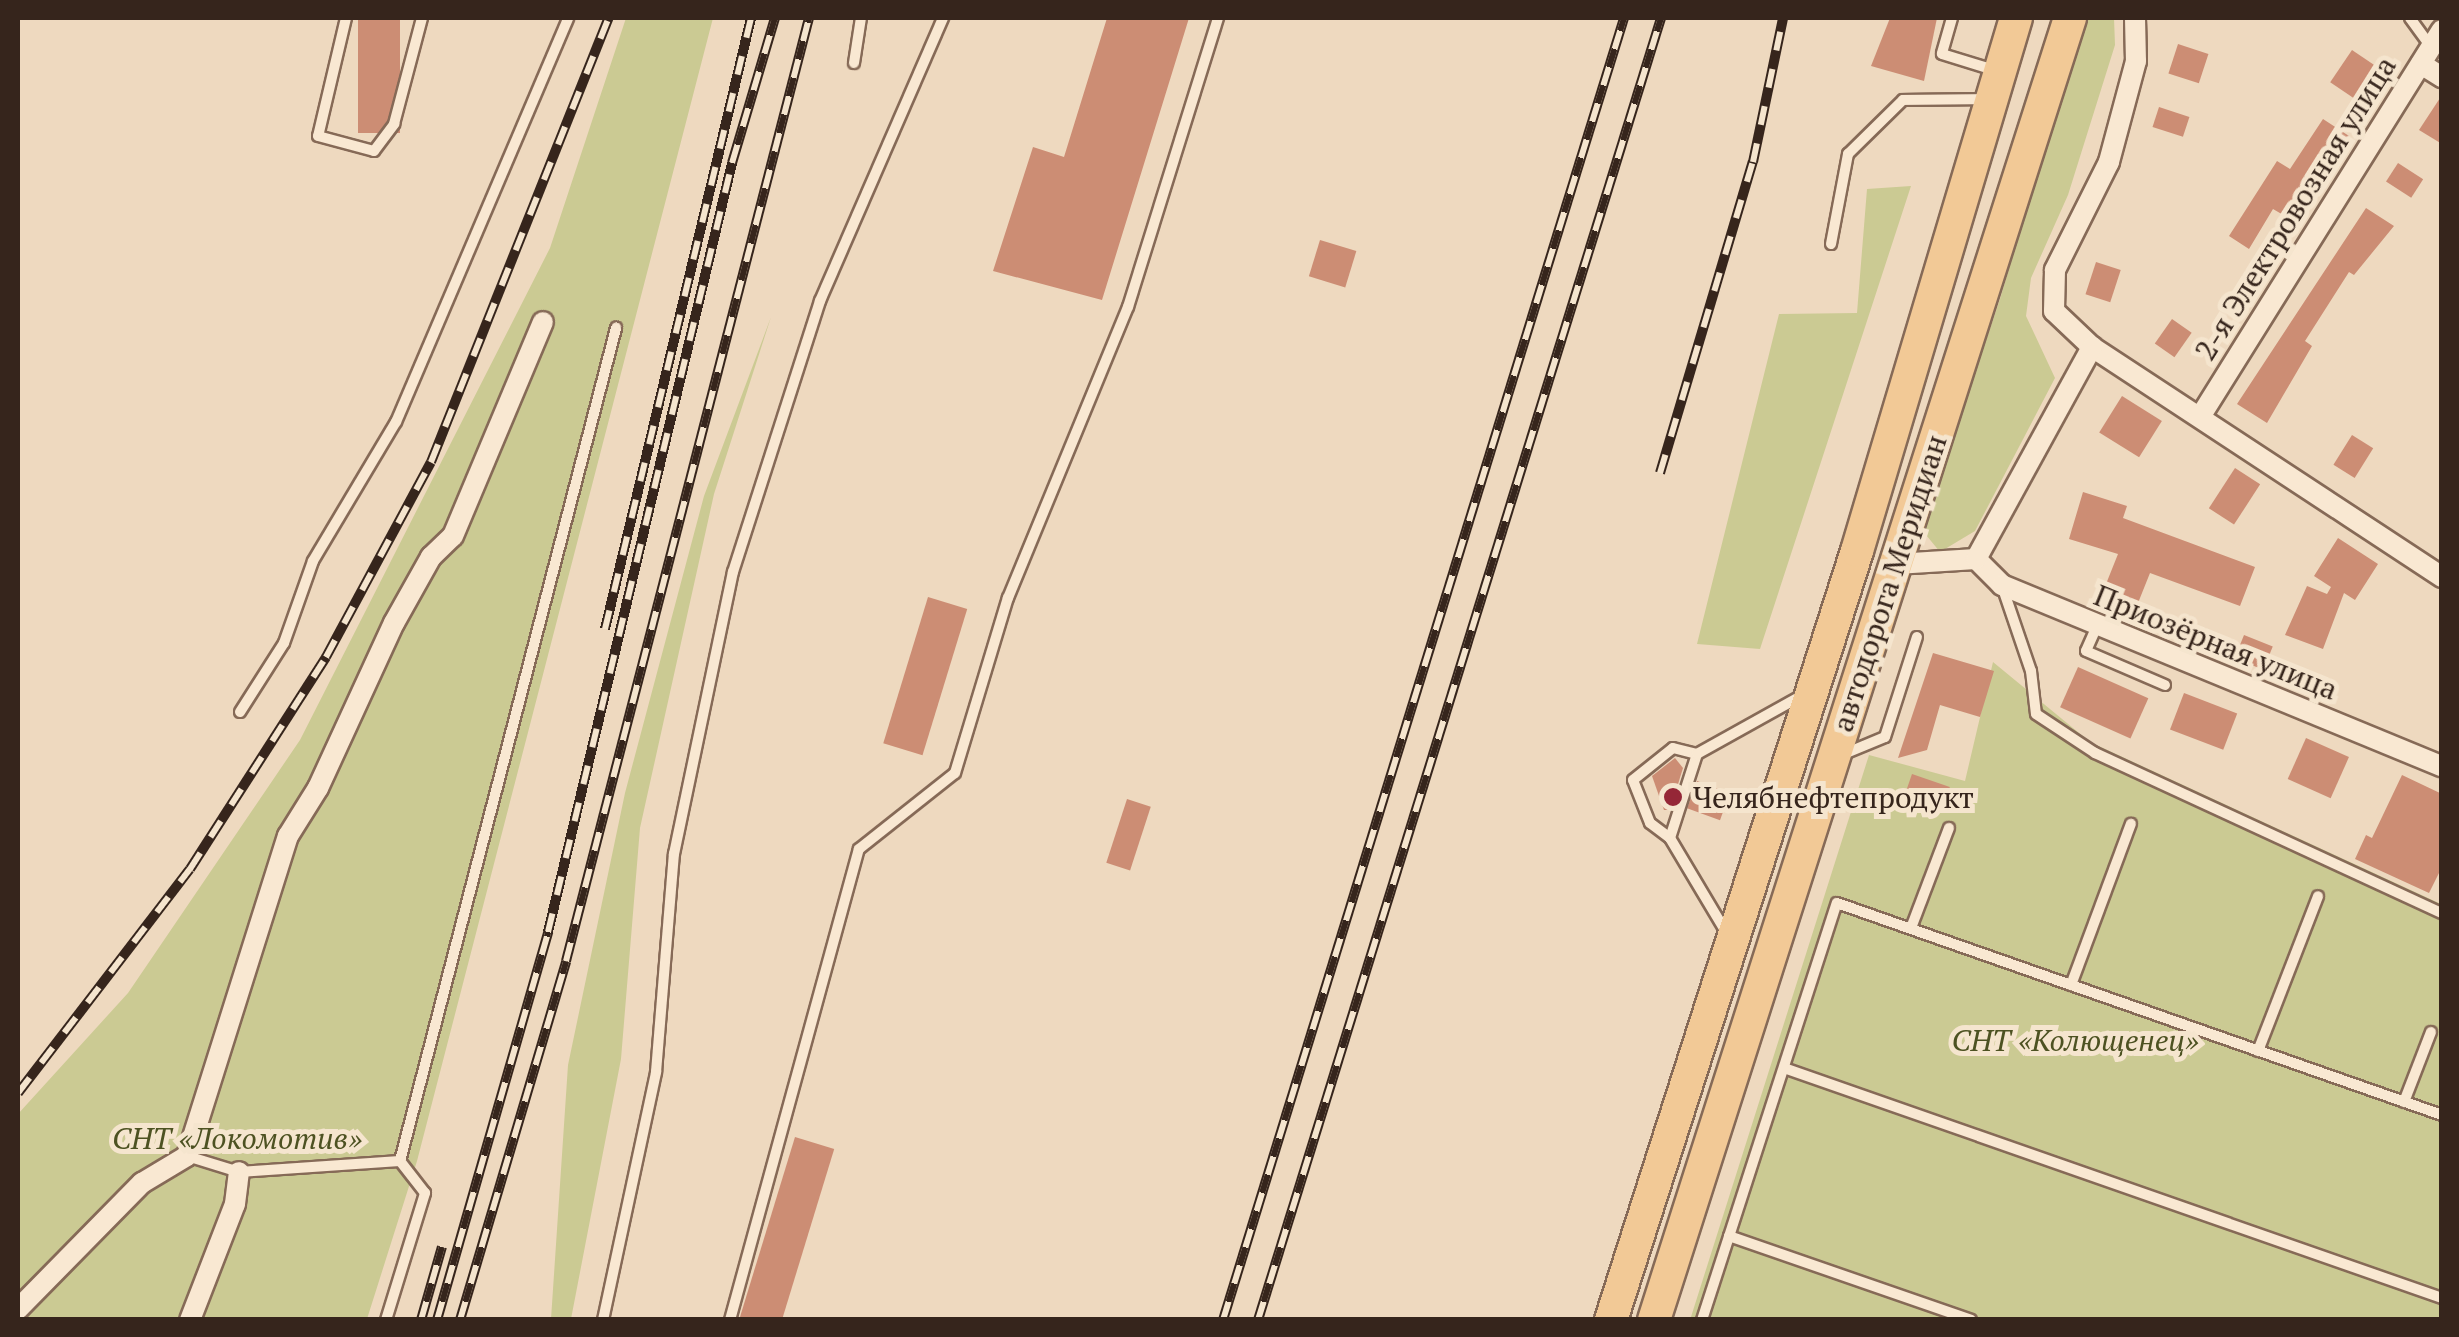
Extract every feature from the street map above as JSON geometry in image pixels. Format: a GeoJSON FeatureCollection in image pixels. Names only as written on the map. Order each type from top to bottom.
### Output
{"type":"FeatureCollection","features":[{"type":"Feature","properties":{"kind":"main road","name":"автодорога Меридиан"},"geometry":{"type":"LineString","coordinates":[[1612,1320],[1857,551],[2016,18]]}},
{"type":"Feature","properties":{"kind":"main road","name":"автодорога Меридиан"},"geometry":{"type":"LineString","coordinates":[[1654,1320],[2070,18]]}},
{"type":"Feature","properties":{"kind":"main road"},"geometry":{"type":"LineString","coordinates":[[1857,551],[1896,564]]}},
{"type":"Feature","properties":{"kind":"street"},"geometry":{"type":"LineString","coordinates":[[2135,18],[2136,62],[2109,162],[2055,270],[2051,293],[2054,311],[2092,347],[2442,577]]}},
{"type":"Feature","properties":{"kind":"street"},"geometry":{"type":"LineString","coordinates":[[2431,47],[2442,76]]}},
{"type":"Feature","properties":{"kind":"street","name":"2-я Электровозная улица"},"geometry":{"type":"LineString","coordinates":[[2200,417],[2431,47]]}},
{"type":"Feature","properties":{"kind":"street"},"geometry":{"type":"LineString","coordinates":[[18,1309],[142,1183],[187,1156],[288,836],[318,788],[394,623],[431,557],[453,536],[543,322]]}},
{"type":"Feature","properties":{"kind":"street"},"geometry":{"type":"LineString","coordinates":[[1896,564],[1976,559],[2092,347]]}},
{"type":"Feature","properties":{"kind":"street","name":"Приозёрная улица"},"geometry":{"type":"LineString","coordinates":[[1976,559],[2002,585],[2442,766]]}},
{"type":"Feature","properties":{"kind":"street"},"geometry":{"type":"LineString","coordinates":[[190,1320],[235,1204],[239,1172]]}},
{"type":"Feature","properties":{"kind":"lane"},"geometry":{"type":"LineString","coordinates":[[346,18],[318,136],[374,151],[394,124],[422,18]]}},
{"type":"Feature","properties":{"kind":"lane"},"geometry":{"type":"LineString","coordinates":[[240,712],[284,644],[313,562],[396,422],[568,18]]}},
{"type":"Feature","properties":{"kind":"lane"},"geometry":{"type":"LineString","coordinates":[[854,63],[861,18]]}},
{"type":"Feature","properties":{"kind":"lane"},"geometry":{"type":"LineString","coordinates":[[603,1320],[656,1072],[674,854],[733,572],[820,301],[943,18]]}},
{"type":"Feature","properties":{"kind":"lane"},"geometry":{"type":"LineString","coordinates":[[730,1320],[859,849],[954,773],[1008,598],[1128,307],[1218,18]]}},
{"type":"Feature","properties":{"kind":"lane"},"geometry":{"type":"LineString","coordinates":[[1952,18],[1942,54],[1996,85]]}},
{"type":"Feature","properties":{"kind":"lane"},"geometry":{"type":"LineString","coordinates":[[2410,18],[2431,47]]}},
{"type":"Feature","properties":{"kind":"lane"},"geometry":{"type":"LineString","coordinates":[[1831,244],[1848,154],[1903,100],[1996,85]]}},
{"type":"Feature","properties":{"kind":"lane"},"geometry":{"type":"LineString","coordinates":[[400,1161],[616,328]]}},
{"type":"Feature","properties":{"kind":"lane"},"geometry":{"type":"LineString","coordinates":[[2002,585],[2031,672],[2036,714],[2095,753],[2442,913]]}},
{"type":"Feature","properties":{"kind":"lane"},"geometry":{"type":"LineString","coordinates":[[2097,626],[2086,651],[2164,684]]}},
{"type":"Feature","properties":{"kind":"lane"},"geometry":{"type":"LineString","coordinates":[[1834,758],[1885,737],[1918,637]]}},
{"type":"Feature","properties":{"kind":"lane"},"geometry":{"type":"LineString","coordinates":[[1670,838],[1698,754],[1812,690]]}},
{"type":"Feature","properties":{"kind":"lane"},"geometry":{"type":"LineString","coordinates":[[1698,754],[1673,748],[1634,780],[1650,823],[1670,838],[1732,942]]}},
{"type":"Feature","properties":{"kind":"lane"},"geometry":{"type":"LineString","coordinates":[[2071,985],[2132,824]]}},
{"type":"Feature","properties":{"kind":"lane"},"geometry":{"type":"LineString","coordinates":[[1911,928],[1948,828]]}},
{"type":"Feature","properties":{"kind":"lane"},"geometry":{"type":"LineString","coordinates":[[2258,1051],[2318,896]]}},
{"type":"Feature","properties":{"kind":"lane"},"geometry":{"type":"LineString","coordinates":[[1702,1320],[1838,903],[2442,1115]]}},
{"type":"Feature","properties":{"kind":"lane"},"geometry":{"type":"LineString","coordinates":[[2404,1102],[2431,1032]]}},
{"type":"Feature","properties":{"kind":"lane"},"geometry":{"type":"LineString","coordinates":[[1784,1068],[2442,1298]]}},
{"type":"Feature","properties":{"kind":"lane"},"geometry":{"type":"LineString","coordinates":[[187,1156],[215,1170],[239,1172],[400,1161]]}},
{"type":"Feature","properties":{"kind":"lane"},"geometry":{"type":"LineString","coordinates":[[386,1320],[425,1193],[400,1161]]}},
{"type":"Feature","properties":{"kind":"lane"},"geometry":{"type":"LineString","coordinates":[[1729,1236],[1971,1320]]}},
{"type":"Feature","properties":{"kind":"green space","name":"СНТ «Локомотив»"},"geometry":{"type":"Polygon","coordinates":[[[626,18],[713,18],[417,1161],[367,1319],[18,1319],[18,1114],[128,993],[300,740],[550,248],[626,18]]]}},
{"type":"Feature","properties":{"kind":"green space"},"geometry":{"type":"Polygon","coordinates":[[[2083,18],[2114,18],[2115,45],[2068,195],[2031,278],[2026,316],[2055,378],[1975,531],[1940,552],[1922,530],[2000,299],[2083,18]]]}},
{"type":"Feature","properties":{"kind":"green space"},"geometry":{"type":"Polygon","coordinates":[[[1911,186],[1760,649],[1697,644],[1779,314],[1857,313],[1867,189],[1911,186]]]}},
{"type":"Feature","properties":{"kind":"green space"},"geometry":{"type":"Polygon","coordinates":[[[771,317],[714,494],[640,828],[621,1059],[571,1319],[551,1319],[568,1065],[625,793],[704,496],[771,317]]]}},
{"type":"Feature","properties":{"kind":"green space","name":"СНТ «Колющенец»"},"geometry":{"type":"Polygon","coordinates":[[[1993,662],[2090,742],[2441,904],[2441,1319],[1690,1320],[1869,755],[1965,781],[1993,662]]]}},
{"type":"Feature","properties":{"kind":"building"},"geometry":{"type":"Polygon","coordinates":[[[358,18],[400,18],[400,133],[358,133],[358,18]]]}},
{"type":"Feature","properties":{"kind":"building"},"geometry":{"type":"Polygon","coordinates":[[[1107,18],[1189,18],[1102,300],[993,271],[1033,147],[1064,157],[1107,18]]]}},
{"type":"Feature","properties":{"kind":"building"},"geometry":{"type":"Polygon","coordinates":[[[1890,18],[1937,18],[1924,81],[1871,66],[1890,18]]]}},
{"type":"Feature","properties":{"kind":"building"},"geometry":{"type":"Polygon","coordinates":[[[2178,44],[2208,54],[2199,83],[2168,73],[2178,44]]]}},
{"type":"Feature","properties":{"kind":"building"},"geometry":{"type":"Polygon","coordinates":[[[2352,50],[2390,76],[2368,108],[2330,82],[2352,50]]]}},
{"type":"Feature","properties":{"kind":"building"},"geometry":{"type":"Polygon","coordinates":[[[2442,95],[2442,144],[2419,130],[2442,95]]]}},
{"type":"Feature","properties":{"kind":"building"},"geometry":{"type":"Polygon","coordinates":[[[2159,107],[2189,117],[2183,137],[2153,127],[2159,107]]]}},
{"type":"Feature","properties":{"kind":"building"},"geometry":{"type":"Polygon","coordinates":[[[2323,119],[2349,136],[2292,220],[2273,209],[2249,249],[2229,236],[2277,161],[2290,169],[2323,119]]]}},
{"type":"Feature","properties":{"kind":"building"},"geometry":{"type":"Polygon","coordinates":[[[2398,163],[2423,179],[2411,198],[2386,181],[2398,163]]]}},
{"type":"Feature","properties":{"kind":"building"},"geometry":{"type":"Polygon","coordinates":[[[2366,208],[2394,226],[2354,275],[2349,272],[2305,341],[2312,346],[2267,423],[2237,404],[2366,208]]]}},
{"type":"Feature","properties":{"kind":"building"},"geometry":{"type":"Polygon","coordinates":[[[1320,240],[1356,251],[1345,287],[1309,276],[1320,240]]]}},
{"type":"Feature","properties":{"kind":"building"},"geometry":{"type":"Polygon","coordinates":[[[2096,262],[2121,270],[2110,302],[2085,294],[2096,262]]]}},
{"type":"Feature","properties":{"kind":"building"},"geometry":{"type":"Polygon","coordinates":[[[2172,319],[2192,333],[2174,357],[2155,344],[2172,319]]]}},
{"type":"Feature","properties":{"kind":"building"},"geometry":{"type":"Polygon","coordinates":[[[2122,396],[2162,421],[2139,457],[2099,432],[2122,396]]]}},
{"type":"Feature","properties":{"kind":"building"},"geometry":{"type":"Polygon","coordinates":[[[2352,435],[2373,448],[2355,478],[2333,465],[2352,435]]]}},
{"type":"Feature","properties":{"kind":"building"},"geometry":{"type":"Polygon","coordinates":[[[2235,468],[2260,484],[2234,525],[2209,508],[2235,468]]]}},
{"type":"Feature","properties":{"kind":"building"},"geometry":{"type":"Polygon","coordinates":[[[2083,492],[2127,506],[2123,518],[2255,567],[2240,606],[2150,573],[2136,608],[2102,594],[2118,554],[2069,539],[2083,492]]]}},
{"type":"Feature","properties":{"kind":"building"},"geometry":{"type":"Polygon","coordinates":[[[2338,538],[2378,564],[2355,600],[2344,593],[2323,649],[2285,635],[2307,586],[2327,594],[2331,587],[2314,576],[2338,538]]]}},
{"type":"Feature","properties":{"kind":"building"},"geometry":{"type":"Polygon","coordinates":[[[928,597],[967,609],[922,755],[883,743],[928,597]]]}},
{"type":"Feature","properties":{"kind":"building"},"geometry":{"type":"Polygon","coordinates":[[[2244,635],[2273,647],[2263,670],[2235,658],[2244,635]]]}},
{"type":"Feature","properties":{"kind":"building"},"geometry":{"type":"Polygon","coordinates":[[[1933,653],[1994,671],[1980,717],[1940,705],[1927,750],[1898,758],[1933,653]]]}},
{"type":"Feature","properties":{"kind":"building"},"geometry":{"type":"Polygon","coordinates":[[[2078,667],[2148,698],[2130,739],[2060,707],[2078,667]]]}},
{"type":"Feature","properties":{"kind":"building"},"geometry":{"type":"Polygon","coordinates":[[[2184,693],[2237,713],[2223,750],[2170,729],[2184,693]]]}},
{"type":"Feature","properties":{"kind":"building"},"geometry":{"type":"Polygon","coordinates":[[[2306,738],[2349,757],[2331,798],[2288,779],[2306,738]]]}},
{"type":"Feature","properties":{"kind":"building"},"geometry":{"type":"Polygon","coordinates":[[[1675,758],[1683,768],[1670,810],[1664,810],[1652,776],[1675,758]]]}},
{"type":"Feature","properties":{"kind":"building"},"geometry":{"type":"Polygon","coordinates":[[[1912,774],[1950,787],[1943,808],[1905,795],[1912,774]]]}},
{"type":"Feature","properties":{"kind":"building"},"geometry":{"type":"Polygon","coordinates":[[[2402,775],[2442,794],[2442,867],[2429,893],[2355,859],[2366,835],[2372,838],[2402,775]]]}},
{"type":"Feature","properties":{"kind":"building"},"geometry":{"type":"Polygon","coordinates":[[[1697,781],[1730,793],[1720,820],[1687,808],[1697,781]]]}},
{"type":"Feature","properties":{"kind":"building"},"geometry":{"type":"Polygon","coordinates":[[[1127,799],[1151,807],[1130,870],[1106,863],[1127,799]]]}},
{"type":"Feature","properties":{"kind":"building"},"geometry":{"type":"Polygon","coordinates":[[[795,1137],[834,1149],[782,1320],[739,1320],[795,1137]]]}},
{"type":"Feature","properties":{"kind":"railway"},"geometry":{"type":"LineString","coordinates":[[18,1093],[190,869],[326,657],[431,462],[609,18]]}},
{"type":"Feature","properties":{"kind":"railway"},"geometry":{"type":"LineString","coordinates":[[605,629],[751,18]]}},
{"type":"Feature","properties":{"kind":"railway"},"geometry":{"type":"LineString","coordinates":[[437,1320],[548,932],[732,163],[775,18]]}},
{"type":"Feature","properties":{"kind":"railway"},"geometry":{"type":"LineString","coordinates":[[460,1320],[566,961],[809,18]]}},
{"type":"Feature","properties":{"kind":"railway"},"geometry":{"type":"LineString","coordinates":[[1223,1320],[1624,18]]}},
{"type":"Feature","properties":{"kind":"railway"},"geometry":{"type":"LineString","coordinates":[[1258,1320],[1661,18]]}},
{"type":"Feature","properties":{"kind":"railway"},"geometry":{"type":"LineString","coordinates":[[1660,473],[1753,162],[1783,18]]}},
{"type":"Feature","properties":{"kind":"railway"},"geometry":{"type":"LineString","coordinates":[[421,1320],[442,1247]]}},
{"type":"Feature","properties":{"kind":"place","name":"Челябнефтепродукт"},"geometry":{"type":"Point","coordinates":[1673,797]}}]}
